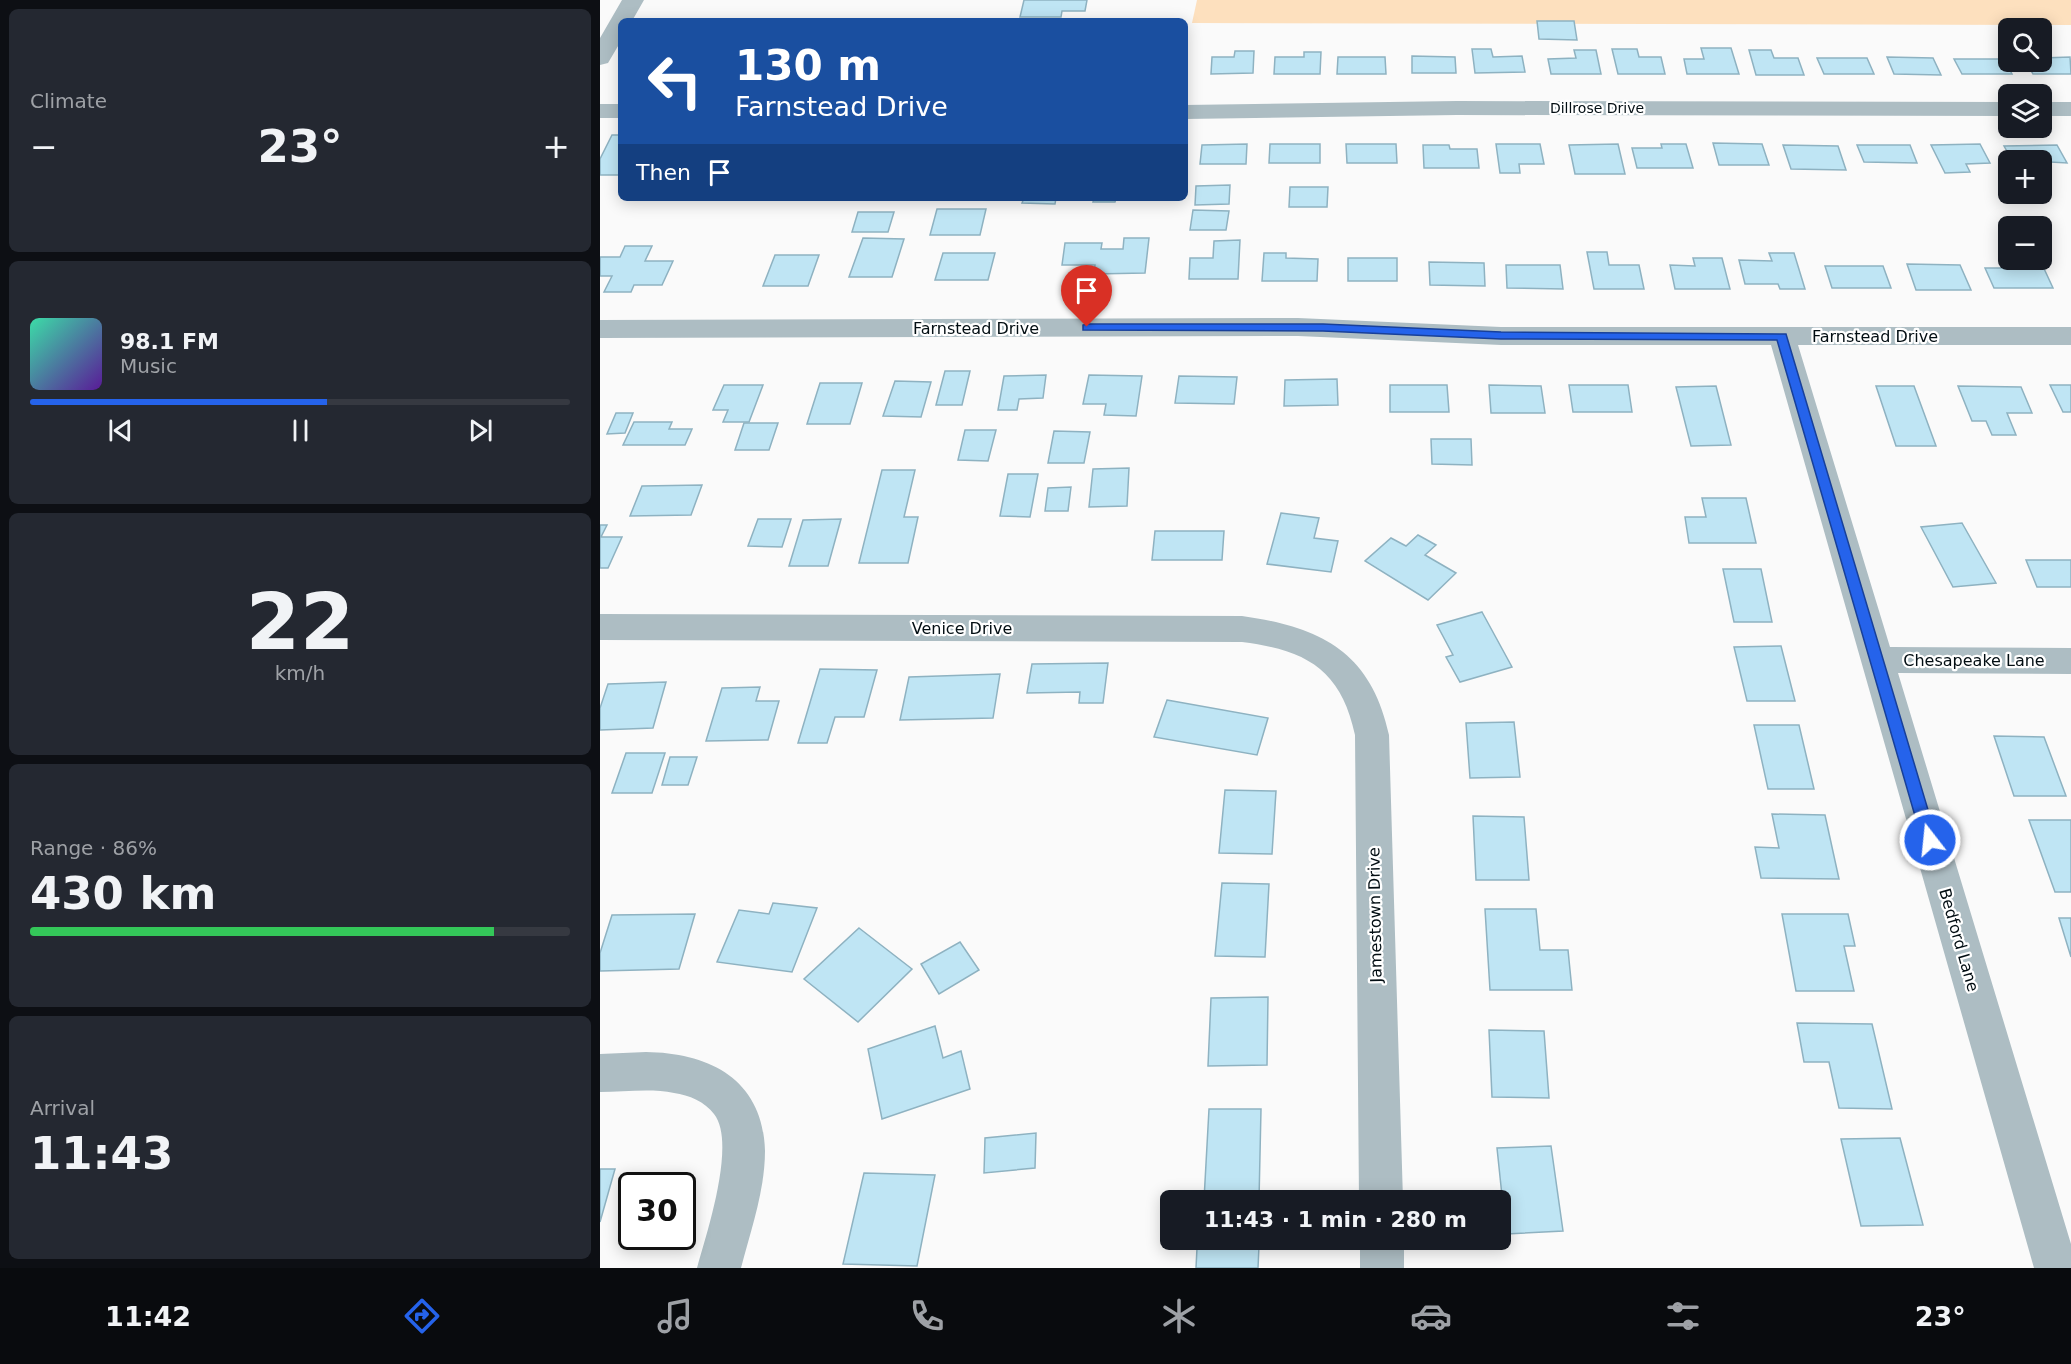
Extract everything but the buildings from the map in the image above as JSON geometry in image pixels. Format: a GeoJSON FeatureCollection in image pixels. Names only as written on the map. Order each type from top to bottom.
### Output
{"type":"FeatureCollection","features":[{"type":"Feature","properties":{"kind":"street"},"geometry":{"type":"LineString","coordinates":[[623,18],[633,0]]}},
{"type":"Feature","properties":{"kind":"street"},"geometry":{"type":"LineString","coordinates":[[600,58],[618,26]]}},
{"type":"Feature","properties":{"kind":"street","name":"Dillrose Drive"},"geometry":{"type":"LineString","coordinates":[[1188,112],[1457,108],[1998,109]]}},
{"type":"Feature","properties":{"kind":"street"},"geometry":{"type":"LineString","coordinates":[[2052,109],[2071,109]]}},
{"type":"Feature","properties":{"kind":"street"},"geometry":{"type":"LineString","coordinates":[[600,111],[618,111]]}},
{"type":"Feature","properties":{"kind":"street","name":"Farnstead Drive"},"geometry":{"type":"LineString","coordinates":[[600,329],[1298,327],[1479,335],[2071,336]]}},
{"type":"Feature","properties":{"kind":"street","name":"Bedford Lane"},"geometry":{"type":"LineString","coordinates":[[1782,336],[2056,1268]]}},
{"type":"Feature","properties":{"kind":"street","name":"Venice Drive"},"geometry":{"type":"LineString","coordinates":[[600,627],[1242,629],[1285,636],[1319,650]]}},
{"type":"Feature","properties":{"kind":"street","name":"Jamestown Drive"},"geometry":{"type":"LineString","coordinates":[[1319,650],[1351,678],[1366,703],[1371,724],[1381,1190]]}},
{"type":"Feature","properties":{"kind":"street","name":"Chesapeake Lane"},"geometry":{"type":"LineString","coordinates":[[1877,660],[2071,661]]}},
{"type":"Feature","properties":{"kind":"street"},"geometry":{"type":"LineString","coordinates":[[600,1073],[674,1073],[698,1079],[717,1090],[733,1107],[742,1125],[745,1148],[744,1171],[719,1268]]}},
{"type":"Feature","properties":{"kind":"street"},"geometry":{"type":"LineString","coordinates":[[1382,1250],[1382,1268]]}},
{"type":"Feature","properties":{"kind":"shaded area"},"geometry":{"type":"Polygon","coordinates":[[[1197,0],[2071,0],[2071,25],[2052,25],[2052,18],[1998,18],[1998,25],[1192,23],[1197,0]]]}},
{"type":"Feature","properties":{"kind":"route"},"geometry":{"type":"LineString","coordinates":[[1087,327],[1323,328],[1501,336],[1782,336],[1930,840]]}}]}
